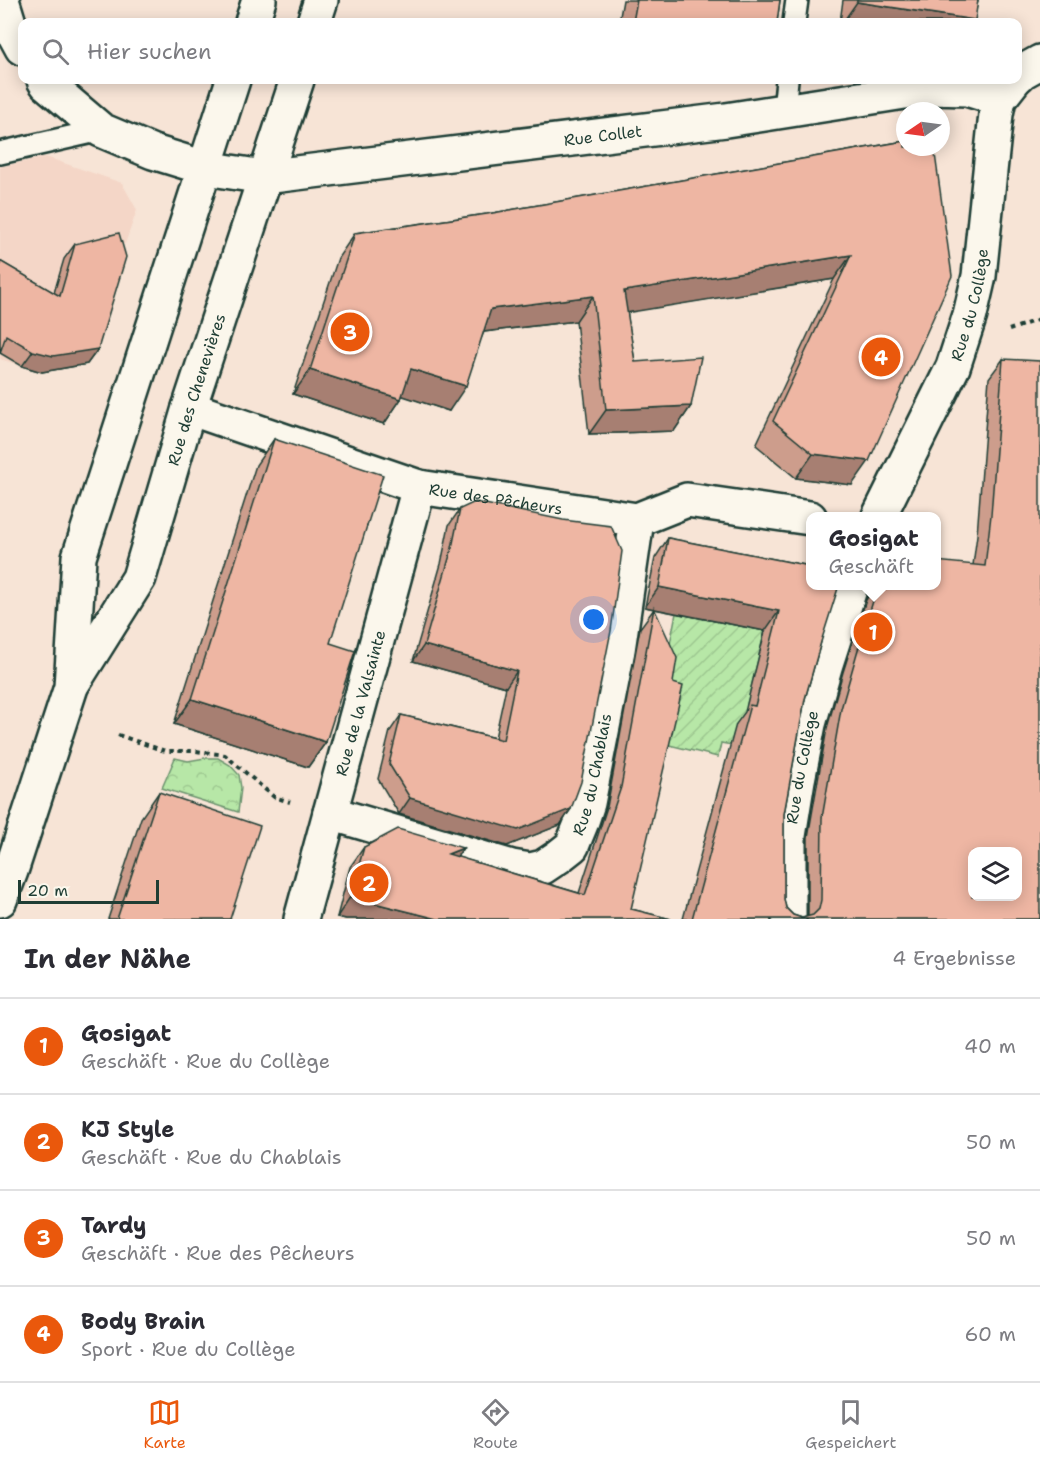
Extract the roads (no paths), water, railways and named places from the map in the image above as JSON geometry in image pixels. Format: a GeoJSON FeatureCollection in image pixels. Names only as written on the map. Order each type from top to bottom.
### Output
{"type":"FeatureCollection","features":[{"type":"Feature","properties":{"kind":"street"},"geometry":{"type":"LineString","coordinates":[[2,0],[10,26],[18,41]]}},
{"type":"Feature","properties":{"kind":"street"},"geometry":{"type":"LineString","coordinates":[[253,18],[259,0]]}},
{"type":"Feature","properties":{"kind":"street"},"geometry":{"type":"LineString","coordinates":[[315,18],[321,0]]}},
{"type":"Feature","properties":{"kind":"street"},"geometry":{"type":"LineString","coordinates":[[1022,72],[1040,62]]}},
{"type":"Feature","properties":{"kind":"street","name":"Rue Collet"},"geometry":{"type":"LineString","coordinates":[[47,84],[100,130],[153,152],[204,168],[264,177],[726,120],[785,95],[930,88],[967,89],[1010,85]]}},
{"type":"Feature","properties":{"kind":"street","name":"Rue des Chenevières"},"geometry":{"type":"LineString","coordinates":[[0,900],[70,687],[79,557],[232,84]]}},
{"type":"Feature","properties":{"kind":"street","name":"Rue des Chenevières"},"geometry":{"type":"LineString","coordinates":[[70,687],[139,578],[189,408],[296,84]]}},
{"type":"Feature","properties":{"kind":"street","name":"Rue du Collège"},"geometry":{"type":"LineString","coordinates":[[881,512],[953,367],[970,315],[979,276],[996,114],[1010,85]]}},
{"type":"Feature","properties":{"kind":"street","name":"Rue des Pêcheurs"},"geometry":{"type":"LineString","coordinates":[[189,408],[419,487],[637,520]]}},
{"type":"Feature","properties":{"kind":"street","name":"Rue de la Valsainte"},"geometry":{"type":"LineString","coordinates":[[301,919],[419,487]]}},
{"type":"Feature","properties":{"kind":"street"},"geometry":{"type":"LineString","coordinates":[[637,520],[687,500],[806,517]]}},
{"type":"Feature","properties":{"kind":"street","name":"Rue du Chablais"},"geometry":{"type":"LineString","coordinates":[[330,813],[512,867],[530,870],[543,867],[572,846],[588,803],[618,650],[637,520]]}},
{"type":"Feature","properties":{"kind":"street","name":"Rue du Collège"},"geometry":{"type":"LineString","coordinates":[[789,919],[789,836],[798,780],[809,724],[849,590]]}},
{"type":"Feature","properties":{"kind":"lane"},"geometry":{"type":"LineString","coordinates":[[795,18],[797,0]]}},
{"type":"Feature","properties":{"kind":"lane"},"geometry":{"type":"LineString","coordinates":[[0,153],[100,130]]}},
{"type":"Feature","properties":{"kind":"place","name":"Tardy"},"geometry":{"type":"Point","coordinates":[350,332]}},
{"type":"Feature","properties":{"kind":"place","name":"Body Brain"},"geometry":{"type":"Point","coordinates":[881,357]}},
{"type":"Feature","properties":{"kind":"place","name":"Gosigat"},"geometry":{"type":"Point","coordinates":[873,632]}},
{"type":"Feature","properties":{"kind":"place","name":"KJ Style"},"geometry":{"type":"Point","coordinates":[369,883]}}]}
